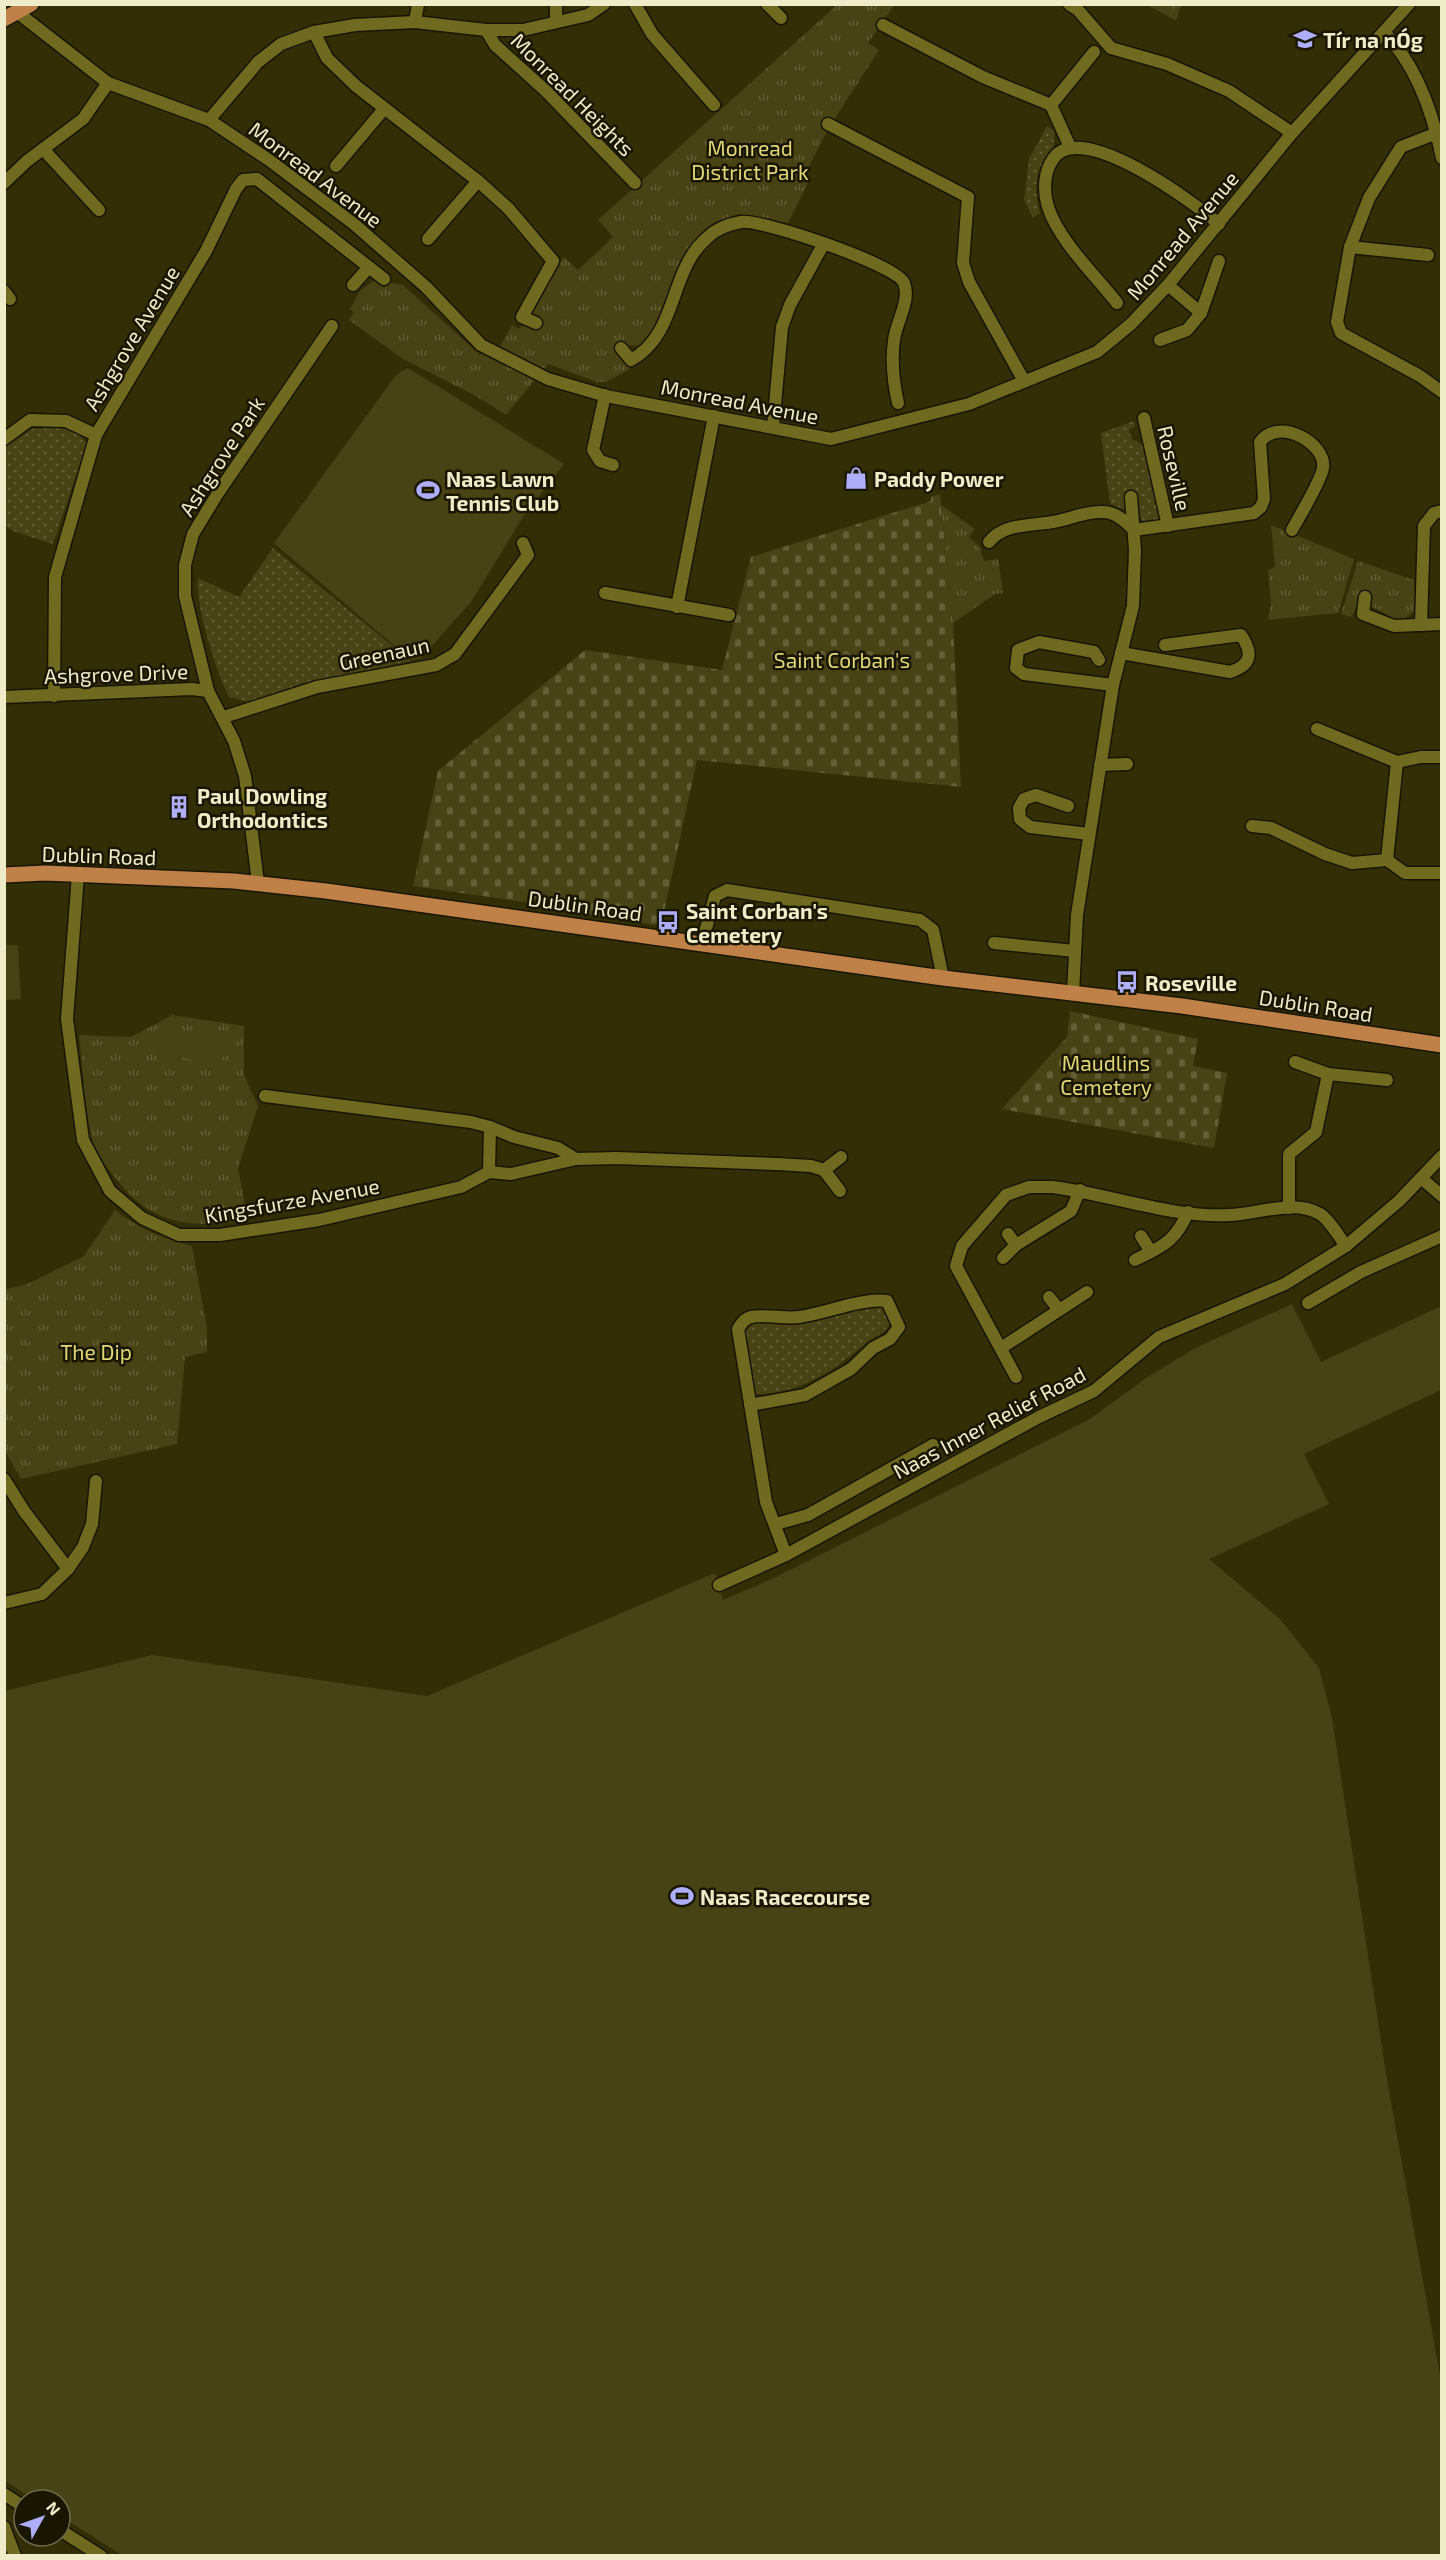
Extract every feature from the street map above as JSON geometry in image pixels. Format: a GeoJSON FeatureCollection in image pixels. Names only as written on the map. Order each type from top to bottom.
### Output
{"type":"FeatureCollection","features":[{"type":"Feature","properties":{"kind":"main road"},"geometry":{"type":"LineString","coordinates":[[11,16],[31,4]]}},
{"type":"Feature","properties":{"kind":"main road","name":"Dublin Road"},"geometry":{"type":"LineString","coordinates":[[4,875],[45,873],[258,883],[943,978],[1182,1006],[1442,1046]]}},
{"type":"Feature","properties":{"kind":"street"},"geometry":{"type":"LineString","coordinates":[[415,22],[418,4]]}},
{"type":"Feature","properties":{"kind":"street","name":"Monread Heights"},"geometry":{"type":"LineString","coordinates":[[555,4],[556,21]]}},
{"type":"Feature","properties":{"kind":"street","name":"Monread Heights"},"geometry":{"type":"LineString","coordinates":[[209,120],[258,62],[281,45],[314,32],[355,25],[415,22],[486,30],[523,30],[588,15],[604,4]]}},
{"type":"Feature","properties":{"kind":"street"},"geometry":{"type":"LineString","coordinates":[[635,4],[652,34],[714,105]]}},
{"type":"Feature","properties":{"kind":"street"},"geometry":{"type":"LineString","coordinates":[[767,4],[781,18]]}},
{"type":"Feature","properties":{"kind":"street"},"geometry":{"type":"LineString","coordinates":[[1069,4],[1078,10],[1111,48],[1167,64],[1229,91],[1292,133]]}},
{"type":"Feature","properties":{"kind":"street","name":"Monread Avenue"},"geometry":{"type":"LineString","coordinates":[[11,16],[108,83],[209,120],[269,160],[354,224],[426,287],[481,345],[548,379],[605,395],[831,438],[969,404],[1097,352],[1131,324],[1168,285],[1292,133],[1409,4]]}},
{"type":"Feature","properties":{"kind":"street"},"geometry":{"type":"LineString","coordinates":[[883,25],[983,77],[1051,105],[1070,147]]}},
{"type":"Feature","properties":{"kind":"street","name":"Monread Heights"},"geometry":{"type":"LineString","coordinates":[[486,30],[495,45],[546,91],[635,183]]}},
{"type":"Feature","properties":{"kind":"street"},"geometry":{"type":"LineString","coordinates":[[314,32],[327,58],[384,109],[478,181],[508,208],[553,261],[522,317],[536,323]]}},
{"type":"Feature","properties":{"kind":"street"},"geometry":{"type":"LineString","coordinates":[[1384,33],[1415,73],[1437,133],[1442,158]]}},
{"type":"Feature","properties":{"kind":"street"},"geometry":{"type":"LineString","coordinates":[[1051,105],[1094,52]]}},
{"type":"Feature","properties":{"kind":"street"},"geometry":{"type":"LineString","coordinates":[[4,183],[83,118],[108,83]]}},
{"type":"Feature","properties":{"kind":"street"},"geometry":{"type":"LineString","coordinates":[[336,166],[384,109]]}},
{"type":"Feature","properties":{"kind":"street"},"geometry":{"type":"LineString","coordinates":[[828,124],[968,197],[963,263],[969,282],[1024,381]]}},
{"type":"Feature","properties":{"kind":"street"},"geometry":{"type":"LineString","coordinates":[[1437,133],[1401,147],[1369,198],[1350,247],[1337,322],[1341,333],[1420,376],[1442,392]]}},
{"type":"Feature","properties":{"kind":"street"},"geometry":{"type":"LineString","coordinates":[[1117,303],[1066,238],[1048,208],[1045,186],[1047,167],[1055,155],[1070,147],[1090,148],[1131,165],[1186,199],[1219,224]]}},
{"type":"Feature","properties":{"kind":"street"},"geometry":{"type":"LineString","coordinates":[[43,149],[99,210]]}},
{"type":"Feature","properties":{"kind":"street","name":"Ashgrove Avenue"},"geometry":{"type":"LineString","coordinates":[[54,696],[55,577],[96,435],[206,251],[236,189],[243,180],[257,179],[384,279]]}},
{"type":"Feature","properties":{"kind":"street"},"geometry":{"type":"LineString","coordinates":[[428,239],[478,181]]}},
{"type":"Feature","properties":{"kind":"street"},"geometry":{"type":"LineString","coordinates":[[621,348],[631,360],[644,353],[654,342],[668,319],[688,263],[708,237],[722,228],[742,222],[784,230],[868,259],[898,274],[904,282],[906,296],[894,338],[892,374],[898,403]]}},
{"type":"Feature","properties":{"kind":"street"},"geometry":{"type":"LineString","coordinates":[[773,427],[782,327],[790,305],[823,245]]}},
{"type":"Feature","properties":{"kind":"street"},"geometry":{"type":"LineString","coordinates":[[1350,247],[1428,255]]}},
{"type":"Feature","properties":{"kind":"street"},"geometry":{"type":"LineString","coordinates":[[1160,340],[1187,330],[1201,313],[1219,261]]}},
{"type":"Feature","properties":{"kind":"street"},"geometry":{"type":"LineString","coordinates":[[353,285],[369,267]]}},
{"type":"Feature","properties":{"kind":"street"},"geometry":{"type":"LineString","coordinates":[[1168,285],[1201,313]]}},
{"type":"Feature","properties":{"kind":"street","name":"Ashgrove Park"},"geometry":{"type":"LineString","coordinates":[[208,691],[186,596],[185,566],[193,534],[218,493],[332,326]]}},
{"type":"Feature","properties":{"kind":"street"},"geometry":{"type":"LineString","coordinates":[[605,395],[593,450],[600,461],[614,465]]}},
{"type":"Feature","properties":{"kind":"street"},"geometry":{"type":"LineString","coordinates":[[677,607],[714,416]]}},
{"type":"Feature","properties":{"kind":"street","name":"Roseville"},"geometry":{"type":"LineString","coordinates":[[1144,418],[1168,526]]}},
{"type":"Feature","properties":{"kind":"street"},"geometry":{"type":"LineString","coordinates":[[4,438],[30,420],[66,421],[96,435]]}},
{"type":"Feature","properties":{"kind":"street","name":"Roseville"},"geometry":{"type":"LineString","coordinates":[[1134,530],[1254,513],[1261,507],[1264,499],[1260,442],[1266,433],[1280,429],[1291,432],[1318,450],[1322,456],[1323,469],[1292,530]]}},
{"type":"Feature","properties":{"kind":"street"},"geometry":{"type":"LineString","coordinates":[[1073,993],[1077,915],[1089,834],[1113,685],[1133,606],[1134,530],[1131,497]]}},
{"type":"Feature","properties":{"kind":"street"},"geometry":{"type":"LineString","coordinates":[[988,542],[993,536],[1018,525],[1053,522],[1105,511],[1124,520],[1134,530]]}},
{"type":"Feature","properties":{"kind":"street"},"geometry":{"type":"LineString","coordinates":[[1421,625],[1424,526],[1434,513],[1442,511]]}},
{"type":"Feature","properties":{"kind":"street","name":"Greenaun"},"geometry":{"type":"LineString","coordinates":[[224,717],[317,687],[436,665],[455,654],[510,583],[528,555],[523,543]]}},
{"type":"Feature","properties":{"kind":"street"},"geometry":{"type":"LineString","coordinates":[[605,593],[729,615]]}},
{"type":"Feature","properties":{"kind":"street"},"geometry":{"type":"LineString","coordinates":[[1365,597],[1363,614],[1394,626],[1442,624]]}},
{"type":"Feature","properties":{"kind":"street"},"geometry":{"type":"LineString","coordinates":[[1120,653],[1230,672],[1240,669],[1248,661],[1250,648],[1241,635],[1165,645]]}},
{"type":"Feature","properties":{"kind":"street"},"geometry":{"type":"LineString","coordinates":[[1099,660],[1094,652],[1039,642],[1018,650],[1016,668],[1024,674],[1113,685]]}},
{"type":"Feature","properties":{"kind":"street","name":"Ashgrove Drive"},"geometry":{"type":"LineString","coordinates":[[4,697],[192,689],[208,691],[224,717],[245,776],[258,883]]}},
{"type":"Feature","properties":{"kind":"street"},"geometry":{"type":"LineString","coordinates":[[1317,729],[1397,762],[1421,757],[1442,757]]}},
{"type":"Feature","properties":{"kind":"street"},"geometry":{"type":"LineString","coordinates":[[1387,860],[1397,762]]}},
{"type":"Feature","properties":{"kind":"street"},"geometry":{"type":"LineString","coordinates":[[1100,765],[1127,764]]}},
{"type":"Feature","properties":{"kind":"street"},"geometry":{"type":"LineString","coordinates":[[1068,806],[1036,795],[1024,799],[1019,808],[1020,819],[1030,827],[1089,834]]}},
{"type":"Feature","properties":{"kind":"street"},"geometry":{"type":"LineString","coordinates":[[1252,826],[1271,828],[1325,854],[1352,863],[1387,860],[1405,873],[1442,873]]}},
{"type":"Feature","properties":{"kind":"street","name":"Kingsfurze Avenue"},"geometry":{"type":"LineString","coordinates":[[78,875],[67,1019],[83,1140],[110,1191],[142,1218],[179,1235],[220,1235],[319,1220],[461,1187],[489,1172],[511,1174],[576,1159],[616,1158],[777,1164],[824,1170]]}},
{"type":"Feature","properties":{"kind":"street"},"geometry":{"type":"LineString","coordinates":[[702,943],[715,896],[727,890],[920,920],[933,930],[943,978]]}},
{"type":"Feature","properties":{"kind":"street"},"geometry":{"type":"LineString","coordinates":[[994,943],[1075,951]]}},
{"type":"Feature","properties":{"kind":"street"},"geometry":{"type":"LineString","coordinates":[[1295,1062],[1328,1074],[1387,1080]]}},
{"type":"Feature","properties":{"kind":"street"},"geometry":{"type":"LineString","coordinates":[[1289,1208],[1289,1154],[1316,1132],[1328,1074]]}},
{"type":"Feature","properties":{"kind":"street","name":"Kingsfurze Avenue"},"geometry":{"type":"LineString","coordinates":[[265,1096],[471,1122],[514,1137],[558,1148],[576,1159]]}},
{"type":"Feature","properties":{"kind":"street"},"geometry":{"type":"LineString","coordinates":[[489,1172],[490,1127]]}},
{"type":"Feature","properties":{"kind":"street","name":"Naas Inner Relief Road"},"geometry":{"type":"LineString","coordinates":[[719,1585],[786,1556],[1039,1417],[1094,1391],[1159,1337],[1286,1284],[1346,1246],[1399,1201],[1442,1156]]}},
{"type":"Feature","properties":{"kind":"street"},"geometry":{"type":"LineString","coordinates":[[840,1191],[824,1170],[841,1157]]}},
{"type":"Feature","properties":{"kind":"street"},"geometry":{"type":"LineString","coordinates":[[1421,1178],[1442,1196]]}},
{"type":"Feature","properties":{"kind":"street"},"geometry":{"type":"LineString","coordinates":[[1016,1377],[956,1266],[962,1246],[1006,1195],[1029,1187],[1080,1190],[1188,1212],[1228,1215],[1289,1208],[1322,1215],[1346,1246]]}},
{"type":"Feature","properties":{"kind":"street"},"geometry":{"type":"LineString","coordinates":[[1003,1258],[1016,1245],[1071,1211],[1080,1190]]}},
{"type":"Feature","properties":{"kind":"street"},"geometry":{"type":"LineString","coordinates":[[1135,1260],[1169,1243],[1180,1231],[1188,1212]]}},
{"type":"Feature","properties":{"kind":"street"},"geometry":{"type":"LineString","coordinates":[[1008,1234],[1016,1245]]}},
{"type":"Feature","properties":{"kind":"street"},"geometry":{"type":"LineString","coordinates":[[1141,1236],[1151,1252]]}},
{"type":"Feature","properties":{"kind":"street"},"geometry":{"type":"LineString","coordinates":[[1308,1303],[1323,1301],[1361,1272],[1442,1236]]}},
{"type":"Feature","properties":{"kind":"street"},"geometry":{"type":"LineString","coordinates":[[1001,1348],[1087,1292]]}},
{"type":"Feature","properties":{"kind":"street"},"geometry":{"type":"LineString","coordinates":[[1049,1297],[1059,1310]]}},
{"type":"Feature","properties":{"kind":"street"},"geometry":{"type":"LineString","coordinates":[[750,1405],[805,1395],[851,1369],[873,1348],[890,1339],[899,1327],[887,1301],[870,1299],[845,1308],[806,1315],[751,1317],[743,1321],[738,1329],[750,1405],[766,1502],[786,1556]]}},
{"type":"Feature","properties":{"kind":"street"},"geometry":{"type":"LineString","coordinates":[[776,1524],[808,1515],[933,1445]]}},
{"type":"Feature","properties":{"kind":"street"},"geometry":{"type":"LineString","coordinates":[[4,1479],[24,1511],[68,1569]]}},
{"type":"Feature","properties":{"kind":"street"},"geometry":{"type":"LineString","coordinates":[[4,1603],[42,1594],[68,1569],[83,1547],[92,1524],[96,1480]]}},
{"type":"Feature","properties":{"kind":"street"},"geometry":{"type":"LineString","coordinates":[[4,2526],[15,2556]]}},
{"type":"Feature","properties":{"kind":"street"},"geometry":{"type":"LineString","coordinates":[[72,2538],[101,2556]]}},
{"type":"Feature","properties":{"kind":"green space","name":"Monread District Park"},"geometry":{"type":"Polygon","coordinates":[[[837,5],[894,5],[868,43],[879,50],[828,129],[804,176],[810,179],[788,223],[744,216],[725,220],[708,231],[658,327],[642,346],[625,345],[616,351],[630,369],[606,382],[597,382],[548,364],[506,415],[476,396],[403,359],[349,320],[354,312],[350,309],[360,291],[375,280],[403,285],[480,355],[500,346],[512,325],[518,329],[523,326],[564,257],[578,270],[613,237],[598,220],[837,5]]]}},
{"type":"Feature","properties":{"kind":"green space"},"geometry":{"type":"Polygon","coordinates":[[[1148,5],[1181,5],[1176,21],[1148,5]]]}},
{"type":"Feature","properties":{"kind":"green space"},"geometry":{"type":"Polygon","coordinates":[[[1047,126],[1054,131],[1054,142],[1038,173],[1036,193],[1040,213],[1033,218],[1024,200],[1029,159],[1047,126]]]}},
{"type":"Feature","properties":{"kind":"green space","name":"Naas Lawn Tennis Club"},"geometry":{"type":"Polygon","coordinates":[[[408,368],[564,464],[523,517],[471,602],[421,658],[411,660],[274,543],[396,375],[408,368]]]}},
{"type":"Feature","properties":{"kind":"green space"},"geometry":{"type":"Polygon","coordinates":[[[1134,421],[1135,426],[1129,430],[1132,439],[1146,447],[1163,522],[1145,524],[1139,515],[1110,504],[1101,433],[1134,421]]]}},
{"type":"Feature","properties":{"kind":"green space"},"geometry":{"type":"Polygon","coordinates":[[[62,428],[78,434],[87,443],[53,544],[13,531],[5,526],[5,447],[32,429],[62,428]]]}},
{"type":"Feature","properties":{"kind":"green space","name":"Saint Corban's"},"geometry":{"type":"Polygon","coordinates":[[[940,494],[953,623],[961,787],[697,760],[661,926],[558,909],[544,894],[530,903],[413,886],[438,771],[585,650],[722,670],[751,557],[931,501],[931,497],[940,494]]]}},
{"type":"Feature","properties":{"kind":"green space"},"geometry":{"type":"Polygon","coordinates":[[[941,505],[975,529],[969,537],[979,546],[984,561],[998,559],[1003,593],[995,594],[953,623],[941,505]]]}},
{"type":"Feature","properties":{"kind":"green space"},"geometry":{"type":"Polygon","coordinates":[[[1271,525],[1354,559],[1338,613],[1268,620],[1271,604],[1268,570],[1275,567],[1271,525]]]}},
{"type":"Feature","properties":{"kind":"green space"},"geometry":{"type":"Polygon","coordinates":[[[273,548],[411,661],[321,679],[248,702],[229,697],[207,638],[200,605],[198,578],[239,597],[273,548]]]}},
{"type":"Feature","properties":{"kind":"green space"},"geometry":{"type":"Polygon","coordinates":[[[1358,561],[1414,580],[1415,610],[1403,619],[1393,618],[1372,607],[1358,605],[1351,617],[1341,614],[1358,561]]]}},
{"type":"Feature","properties":{"kind":"green space"},"geometry":{"type":"Polygon","coordinates":[[[5,945],[18,945],[21,999],[5,1000],[5,945]]]}},
{"type":"Feature","properties":{"kind":"green space","name":"Maudlins Cemetery"},"geometry":{"type":"Polygon","coordinates":[[[1070,1011],[1198,1039],[1193,1066],[1227,1073],[1214,1148],[1002,1109],[1067,1037],[1070,1011]]]}},
{"type":"Feature","properties":{"kind":"green space"},"geometry":{"type":"Polygon","coordinates":[[[172,1015],[244,1026],[244,1075],[258,1106],[238,1168],[248,1221],[189,1223],[157,1214],[127,1192],[106,1166],[93,1141],[87,1110],[79,1035],[131,1037],[172,1015]]]}},
{"type":"Feature","properties":{"kind":"green space"},"geometry":{"type":"Polygon","coordinates":[[[165,1027],[227,1045],[220,1068],[159,1050],[165,1027]]]}},
{"type":"Feature","properties":{"kind":"green space","name":"The Dip"},"geometry":{"type":"Polygon","coordinates":[[[115,1210],[151,1232],[192,1246],[207,1328],[207,1352],[185,1357],[177,1444],[21,1479],[5,1451],[5,1289],[25,1285],[84,1256],[115,1210]]]}},
{"type":"Feature","properties":{"kind":"green space"},"geometry":{"type":"Polygon","coordinates":[[[868,1303],[880,1305],[890,1323],[883,1332],[815,1379],[786,1390],[755,1394],[751,1386],[742,1328],[757,1321],[825,1317],[868,1303]]]}},
{"type":"Feature","properties":{"kind":"green space","name":"Naas Racecourse"},"geometry":{"type":"Polygon","coordinates":[[[1292,1304],[1321,1362],[1441,1306],[1441,1390],[1304,1454],[1329,1504],[1209,1559],[1280,1619],[1319,1668],[1332,1718],[1386,2074],[1441,2381],[1441,2555],[122,2555],[72,2524],[72,2488],[16,2488],[5,2481],[4,1691],[152,1655],[427,1696],[715,1573],[723,1600],[776,1577],[1090,1419],[1146,1378],[1197,1347],[1292,1304]]]}},
{"type":"Feature","properties":{"kind":"place","name":"Tír na nÓg"},"geometry":{"type":"Point","coordinates":[1305,39]}},
{"type":"Feature","properties":{"kind":"place","name":"Paddy Power"},"geometry":{"type":"Point","coordinates":[856,478]}},
{"type":"Feature","properties":{"kind":"place","name":"Naas Lawn Tennis Club"},"geometry":{"type":"Point","coordinates":[428,490]}},
{"type":"Feature","properties":{"kind":"place","name":"Paul Dowling Orthodontics"},"geometry":{"type":"Point","coordinates":[179,807]}},
{"type":"Feature","properties":{"kind":"place","name":"Saint Corban's Cemetery"},"geometry":{"type":"Point","coordinates":[668,922]}},
{"type":"Feature","properties":{"kind":"place","name":"Roseville"},"geometry":{"type":"Point","coordinates":[1127,982]}},
{"type":"Feature","properties":{"kind":"place","name":"Naas Racecourse"},"geometry":{"type":"Point","coordinates":[682,1896]}}]}
